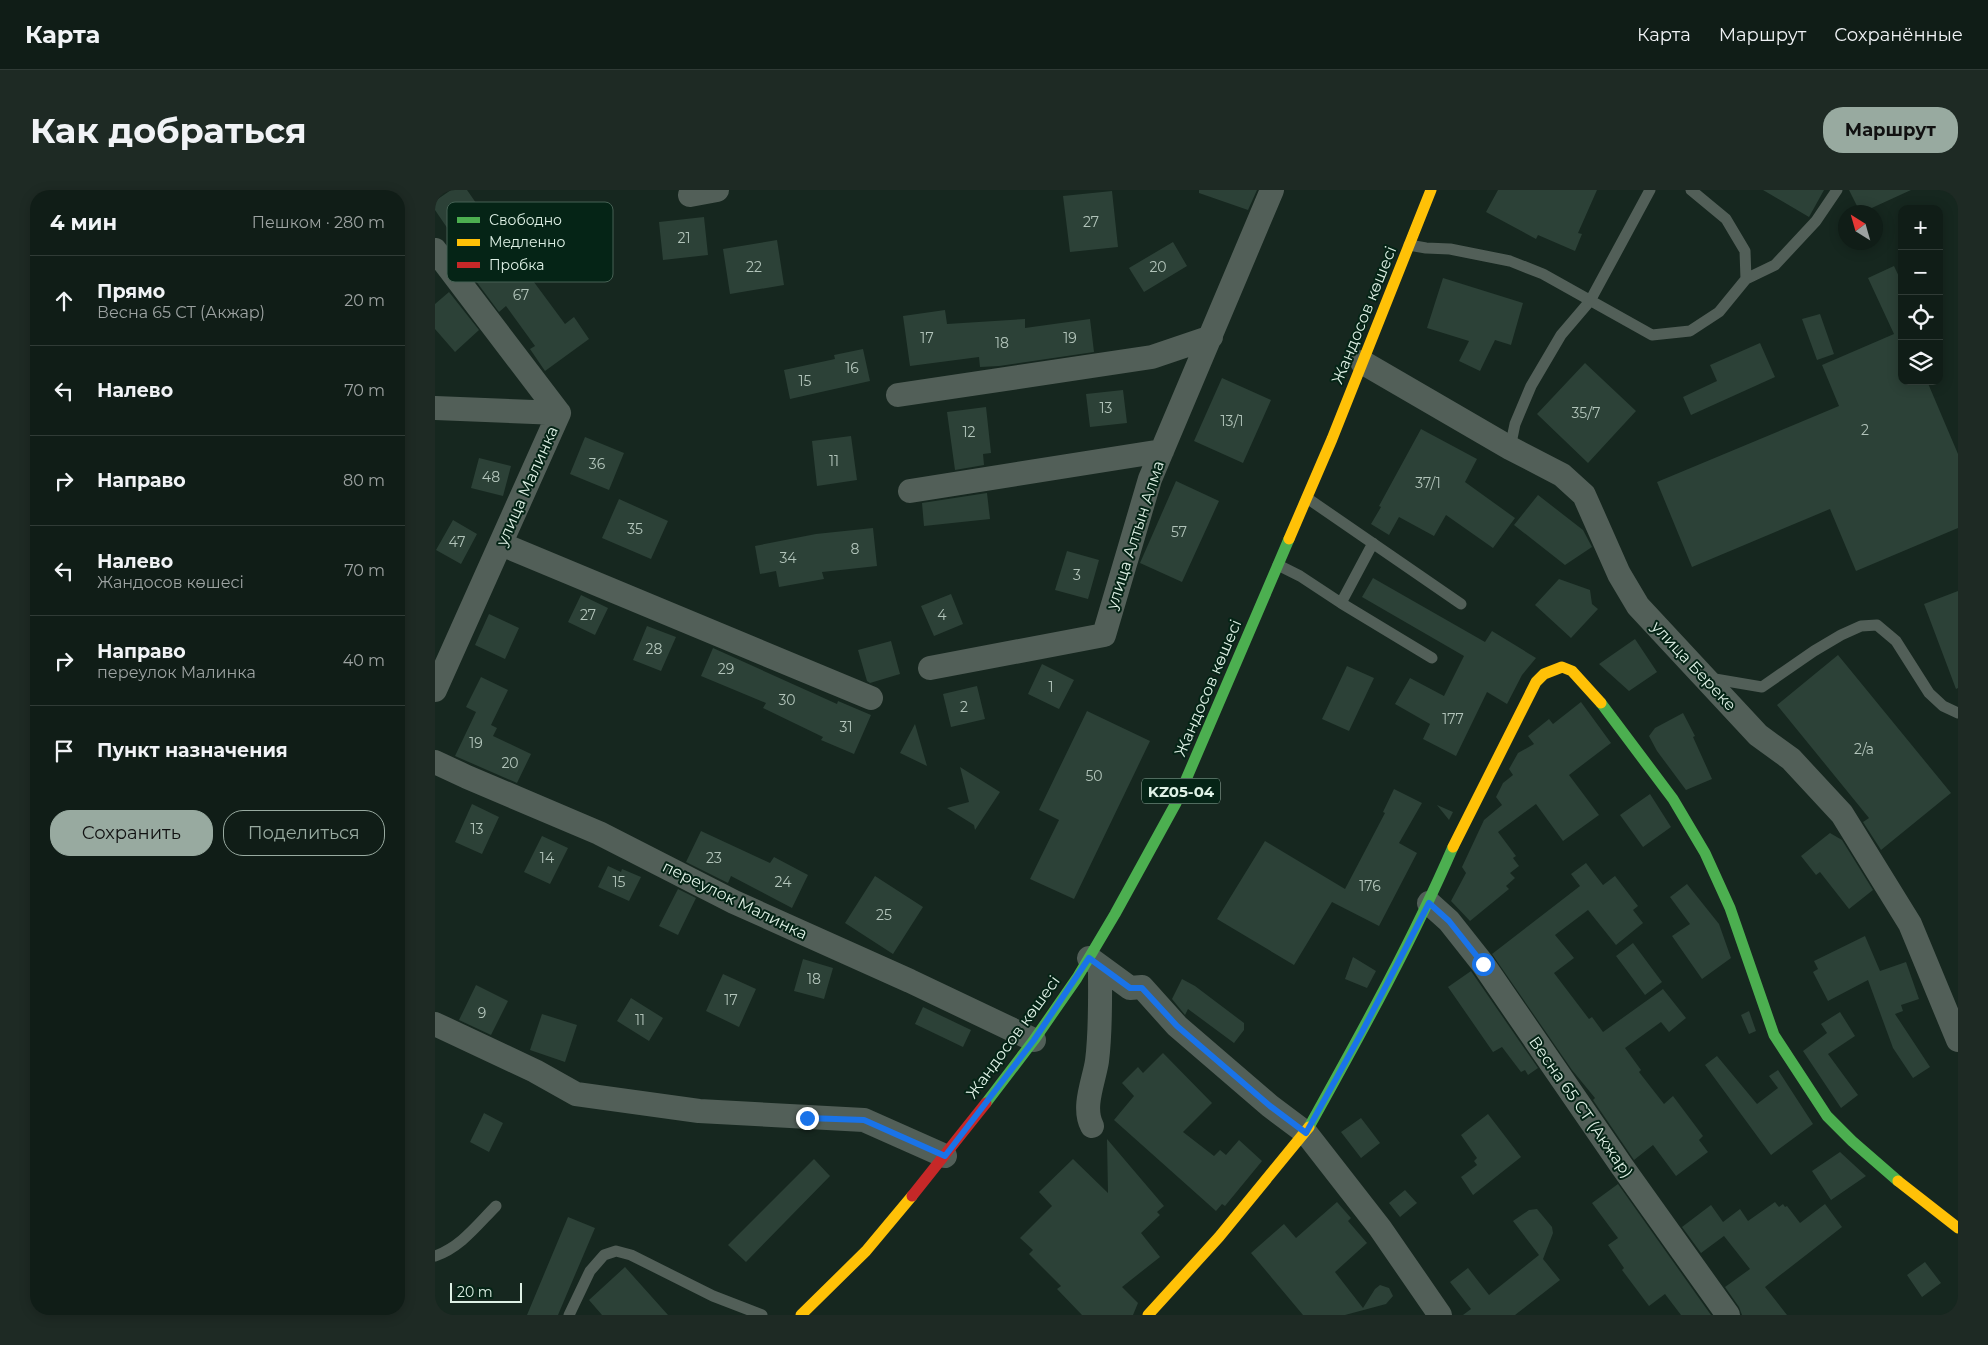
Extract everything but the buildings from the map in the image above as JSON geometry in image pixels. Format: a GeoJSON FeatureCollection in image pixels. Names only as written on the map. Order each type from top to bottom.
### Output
{"type":"FeatureCollection","features":[{"type":"Feature","properties":{"kind":"street"},"geometry":{"type":"LineString","coordinates":[[690,195],[717,190]]}},
{"type":"Feature","properties":{"kind":"street","name":"улица Алтын Алма"},"geometry":{"type":"LineString","coordinates":[[930,668],[1103,635],[1150,480],[1272,190]]}},
{"type":"Feature","properties":{"kind":"street","name":"Жандосов көшесі"},"geometry":{"type":"LineString","coordinates":[[801,1315],[866,1251],[945,1156],[1094,962],[1115,914],[1176,803],[1332,439],[1431,190]]}},
{"type":"Feature","properties":{"kind":"street","name":"улица Малинка"},"geometry":{"type":"LineString","coordinates":[[435,250],[447,266]]}},
{"type":"Feature","properties":{"kind":"street","name":"улица Малинка"},"geometry":{"type":"LineString","coordinates":[[435,690],[559,413],[459,282]]}},
{"type":"Feature","properties":{"kind":"street"},"geometry":{"type":"LineString","coordinates":[[898,395],[1152,357],[1211,336]]}},
{"type":"Feature","properties":{"kind":"street","name":"улица Береке"},"geometry":{"type":"LineString","coordinates":[[1362,362],[1510,448],[1562,475],[1584,495],[1619,574],[1638,606],[1758,735],[1791,760],[1842,814],[1911,924],[1958,1040]]}},
{"type":"Feature","properties":{"kind":"street"},"geometry":{"type":"LineString","coordinates":[[435,408],[559,413]]}},
{"type":"Feature","properties":{"kind":"street"},"geometry":{"type":"LineString","coordinates":[[911,491],[1162,451]]}},
{"type":"Feature","properties":{"kind":"street"},"geometry":{"type":"LineString","coordinates":[[501,544],[871,698]]}},
{"type":"Feature","properties":{"kind":"street"},"geometry":{"type":"LineString","coordinates":[[1148,1315],[1219,1237],[1306,1133],[1362,1032],[1429,903],[1463,826],[1536,682],[1544,674],[1563,667],[1573,671],[1592,691],[1673,799],[1705,853],[1737,927],[1774,1034],[1822,1109],[1852,1141],[1918,1198],[1958,1228]]}},
{"type":"Feature","properties":{"kind":"street","name":"переулок Малинка"},"geometry":{"type":"LineString","coordinates":[[435,762],[599,833],[734,902],[910,981],[1034,1040]]}},
{"type":"Feature","properties":{"kind":"street","name":"Весна 65 СТ (Акжар)"},"geometry":{"type":"LineString","coordinates":[[1429,903],[1449,921],[1483,964],[1728,1315]]}},
{"type":"Feature","properties":{"kind":"street"},"geometry":{"type":"LineString","coordinates":[[1092,1126],[1089,1119],[1089,1099],[1097,1061],[1100,1013],[1094,962]]}},
{"type":"Feature","properties":{"kind":"street"},"geometry":{"type":"LineString","coordinates":[[1094,962],[1130,988],[1142,988],[1177,1026],[1270,1106],[1306,1133],[1380,1228],[1440,1315]]}},
{"type":"Feature","properties":{"kind":"street"},"geometry":{"type":"LineString","coordinates":[[435,1024],[535,1071],[576,1094],[699,1111],[864,1120],[945,1156]]}},
{"type":"Feature","properties":{"kind":"lane"},"geometry":{"type":"LineString","coordinates":[[1510,448],[1515,424],[1531,386],[1561,336],[1590,301],[1650,190]]}},
{"type":"Feature","properties":{"kind":"lane"},"geometry":{"type":"LineString","coordinates":[[1691,190],[1726,219],[1745,251],[1746,279]]}},
{"type":"Feature","properties":{"kind":"lane"},"geometry":{"type":"LineString","coordinates":[[1409,245],[1426,248],[1450,248],[1510,261],[1543,274],[1652,335],[1690,331],[1719,312],[1746,279],[1775,265],[1816,221],[1837,190]]}},
{"type":"Feature","properties":{"kind":"lane"},"geometry":{"type":"LineString","coordinates":[[1307,498],[1461,604]]}},
{"type":"Feature","properties":{"kind":"lane"},"geometry":{"type":"LineString","coordinates":[[1341,603],[1373,544]]}},
{"type":"Feature","properties":{"kind":"lane"},"geometry":{"type":"LineString","coordinates":[[1278,565],[1300,576],[1432,658]]}},
{"type":"Feature","properties":{"kind":"lane"},"geometry":{"type":"LineString","coordinates":[[1705,678],[1762,687],[1841,635],[1861,626],[1877,625],[1896,641],[1929,692],[1943,706],[1958,713]]}},
{"type":"Feature","properties":{"kind":"lane"},"geometry":{"type":"LineString","coordinates":[[435,1256],[458,1244],[496,1206]]}},
{"type":"Feature","properties":{"kind":"lane"},"geometry":{"type":"LineString","coordinates":[[569,1315],[590,1271],[605,1255],[615,1251],[631,1255],[713,1296],[762,1315]]}},
{"type":"Feature","properties":{"kind":"traffic: fast"},"geometry":{"type":"LineString","coordinates":[[986,1103],[1034,1040],[1077,978],[1115,914],[1176,803],[1289,539]]}},
{"type":"Feature","properties":{"kind":"traffic: fast"},"geometry":{"type":"LineString","coordinates":[[1601,703],[1673,799],[1705,853],[1730,908],[1774,1035],[1827,1116],[1852,1141],[1898,1181]]}},
{"type":"Feature","properties":{"kind":"traffic: fast"},"geometry":{"type":"LineString","coordinates":[[1309,1127],[1366,1024],[1437,883],[1453,847]]}},
{"type":"Feature","properties":{"kind":"traffic: slow"},"geometry":{"type":"LineString","coordinates":[[1289,539],[1332,439],[1431,190]]}},
{"type":"Feature","properties":{"kind":"traffic: slow"},"geometry":{"type":"LineString","coordinates":[[1453,847],[1536,682],[1544,674],[1562,667],[1572,671],[1601,703]]}},
{"type":"Feature","properties":{"kind":"traffic: slow"},"geometry":{"type":"LineString","coordinates":[[1148,1315],[1219,1237],[1309,1127]]}},
{"type":"Feature","properties":{"kind":"traffic: slow"},"geometry":{"type":"LineString","coordinates":[[1898,1181],[1958,1228]]}},
{"type":"Feature","properties":{"kind":"traffic: slow"},"geometry":{"type":"LineString","coordinates":[[801,1315],[866,1251],[912,1196]]}},
{"type":"Feature","properties":{"kind":"traffic: jam"},"geometry":{"type":"LineString","coordinates":[[912,1196],[986,1103]]}},
{"type":"Feature","properties":{"kind":"route"},"geometry":{"type":"LineString","coordinates":[[807,1118],[864,1120],[945,1156],[1034,1040],[1089,958],[1130,988],[1142,988],[1177,1026],[1270,1106],[1306,1133],[1362,1032],[1429,903],[1449,921],[1483,964]]}}]}
